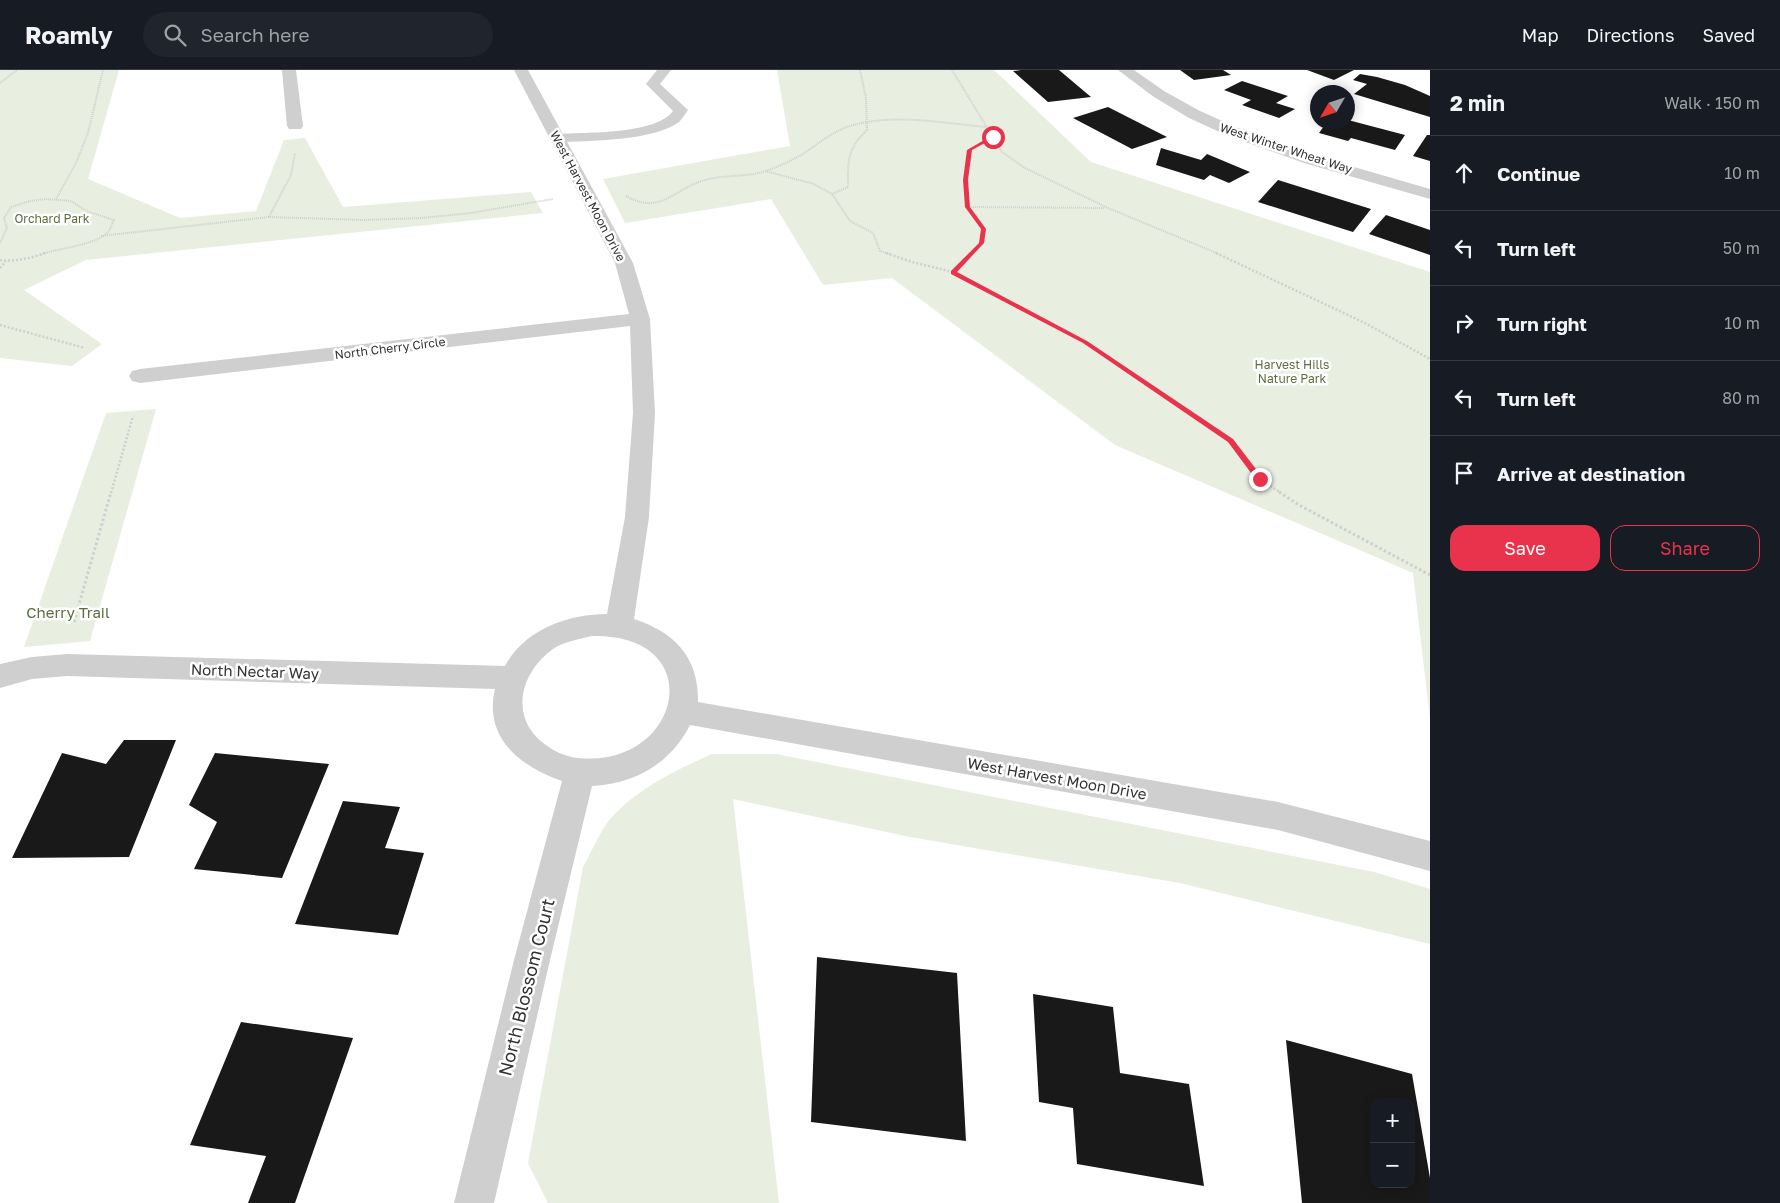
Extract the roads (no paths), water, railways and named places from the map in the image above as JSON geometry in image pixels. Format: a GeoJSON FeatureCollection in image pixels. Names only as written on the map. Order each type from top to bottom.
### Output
{"type":"FeatureCollection","features":[{"type":"Feature","properties":{"kind":"street"},"geometry":{"type":"LineString","coordinates":[[289,70],[295,126]]}},
{"type":"Feature","properties":{"kind":"street","name":"West Harvest Moon Drive"},"geometry":{"type":"LineString","coordinates":[[521,70],[624,263],[640,319],[644,413],[637,517],[619,626]]}},
{"type":"Feature","properties":{"kind":"street","name":"West Winter Wheat Way"},"geometry":{"type":"LineString","coordinates":[[1124,70],[1170,103],[1234,133],[1430,194]]}},
{"type":"Feature","properties":{"kind":"street","name":"North Cherry Circle"},"geometry":{"type":"LineString","coordinates":[[140,376],[640,319]]}},
{"type":"Feature","properties":{"kind":"street"},"geometry":{"type":"LineString","coordinates":[[592,625],[619,626],[644,633],[664,646],[678,665],[685,688],[682,712],[672,732],[655,750],[633,763],[607,771],[580,772],[551,765],[526,749],[511,728],[506,703],[511,678],[524,658],[543,642],[567,630],[592,625]]}},
{"type":"Feature","properties":{"kind":"street","name":"North Nectar Way"},"geometry":{"type":"LineString","coordinates":[[0,676],[32,668],[67,665],[511,678]]}},
{"type":"Feature","properties":{"kind":"street","name":"West Harvest Moon Drive"},"geometry":{"type":"LineString","coordinates":[[682,712],[1278,816],[1430,856]]}},
{"type":"Feature","properties":{"kind":"street","name":"North Blossom Court"},"geometry":{"type":"LineString","coordinates":[[474,1203],[532,960],[580,772]]}},
{"type":"Feature","properties":{"kind":"lane"},"geometry":{"type":"LineString","coordinates":[[557,138],[642,131],[659,127],[672,120],[680,114],[681,110],[653,84],[664,70]]}},
{"type":"Feature","properties":{"kind":"park label","name":"Orchard Park"},"geometry":{"type":"Point","coordinates":[52,218]}},
{"type":"Feature","properties":{"kind":"park label","name":"Harvest Hills Nature Park"},"geometry":{"type":"Point","coordinates":[1292,371]}},
{"type":"Feature","properties":{"kind":"park label","name":"Cherry Trail"},"geometry":{"type":"Point","coordinates":[68,612]}}]}
